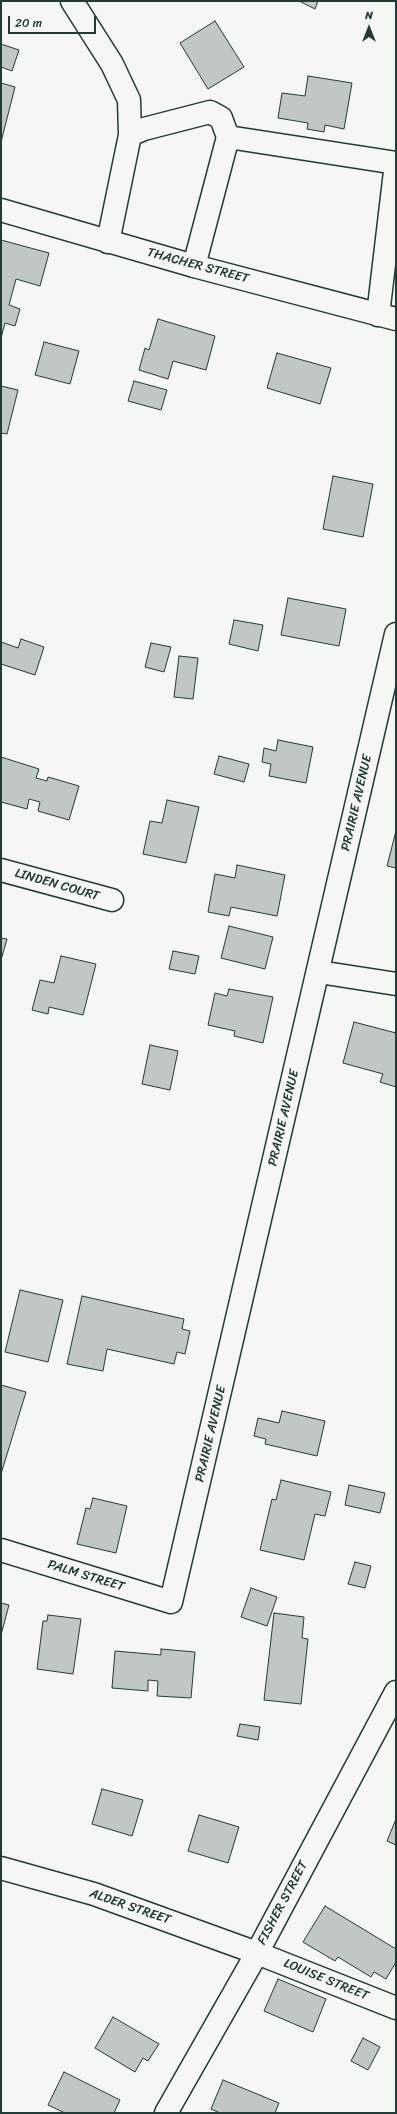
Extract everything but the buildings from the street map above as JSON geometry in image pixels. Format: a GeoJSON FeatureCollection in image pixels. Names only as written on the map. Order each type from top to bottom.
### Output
{"type":"FeatureCollection","features":[{"type":"Feature","properties":{"kind":"street"},"geometry":{"type":"LineString","coordinates":[[72,1],[112,64],[129,100],[130,135],[108,242]]}},
{"type":"Feature","properties":{"kind":"street"},"geometry":{"type":"LineString","coordinates":[[130,135],[144,129],[210,112],[221,118],[228,137],[194,266]]}},
{"type":"Feature","properties":{"kind":"street"},"geometry":{"type":"LineString","coordinates":[[228,137],[396,163],[387,317]]}},
{"type":"Feature","properties":{"kind":"street","name":"THACHER STREET"},"geometry":{"type":"LineString","coordinates":[[1,210],[194,266],[387,317]]}},
{"type":"Feature","properties":{"kind":"street","name":"PRAIRIE AVENUE"},"geometry":{"type":"LineString","coordinates":[[171,1602],[396,634]]}},
{"type":"Feature","properties":{"kind":"street","name":"LINDEN COURT"},"geometry":{"type":"LineString","coordinates":[[1,870],[112,900]]}},
{"type":"Feature","properties":{"kind":"street"},"geometry":{"type":"LineString","coordinates":[[318,972],[396,984]]}},
{"type":"Feature","properties":{"kind":"street","name":"PALM STREET"},"geometry":{"type":"LineString","coordinates":[[1,1550],[171,1602]]}},
{"type":"Feature","properties":{"kind":"street","name":"FISHER STREET"},"geometry":{"type":"LineString","coordinates":[[166,2113],[257,1953],[396,1692]]}},
{"type":"Feature","properties":{"kind":"street","name":"ALDER STREET"},"geometry":{"type":"LineString","coordinates":[[1,1868],[94,1894],[257,1953]]}},
{"type":"Feature","properties":{"kind":"street","name":"LOUISE STREET"},"geometry":{"type":"LineString","coordinates":[[257,1953],[396,2008]]}}]}
